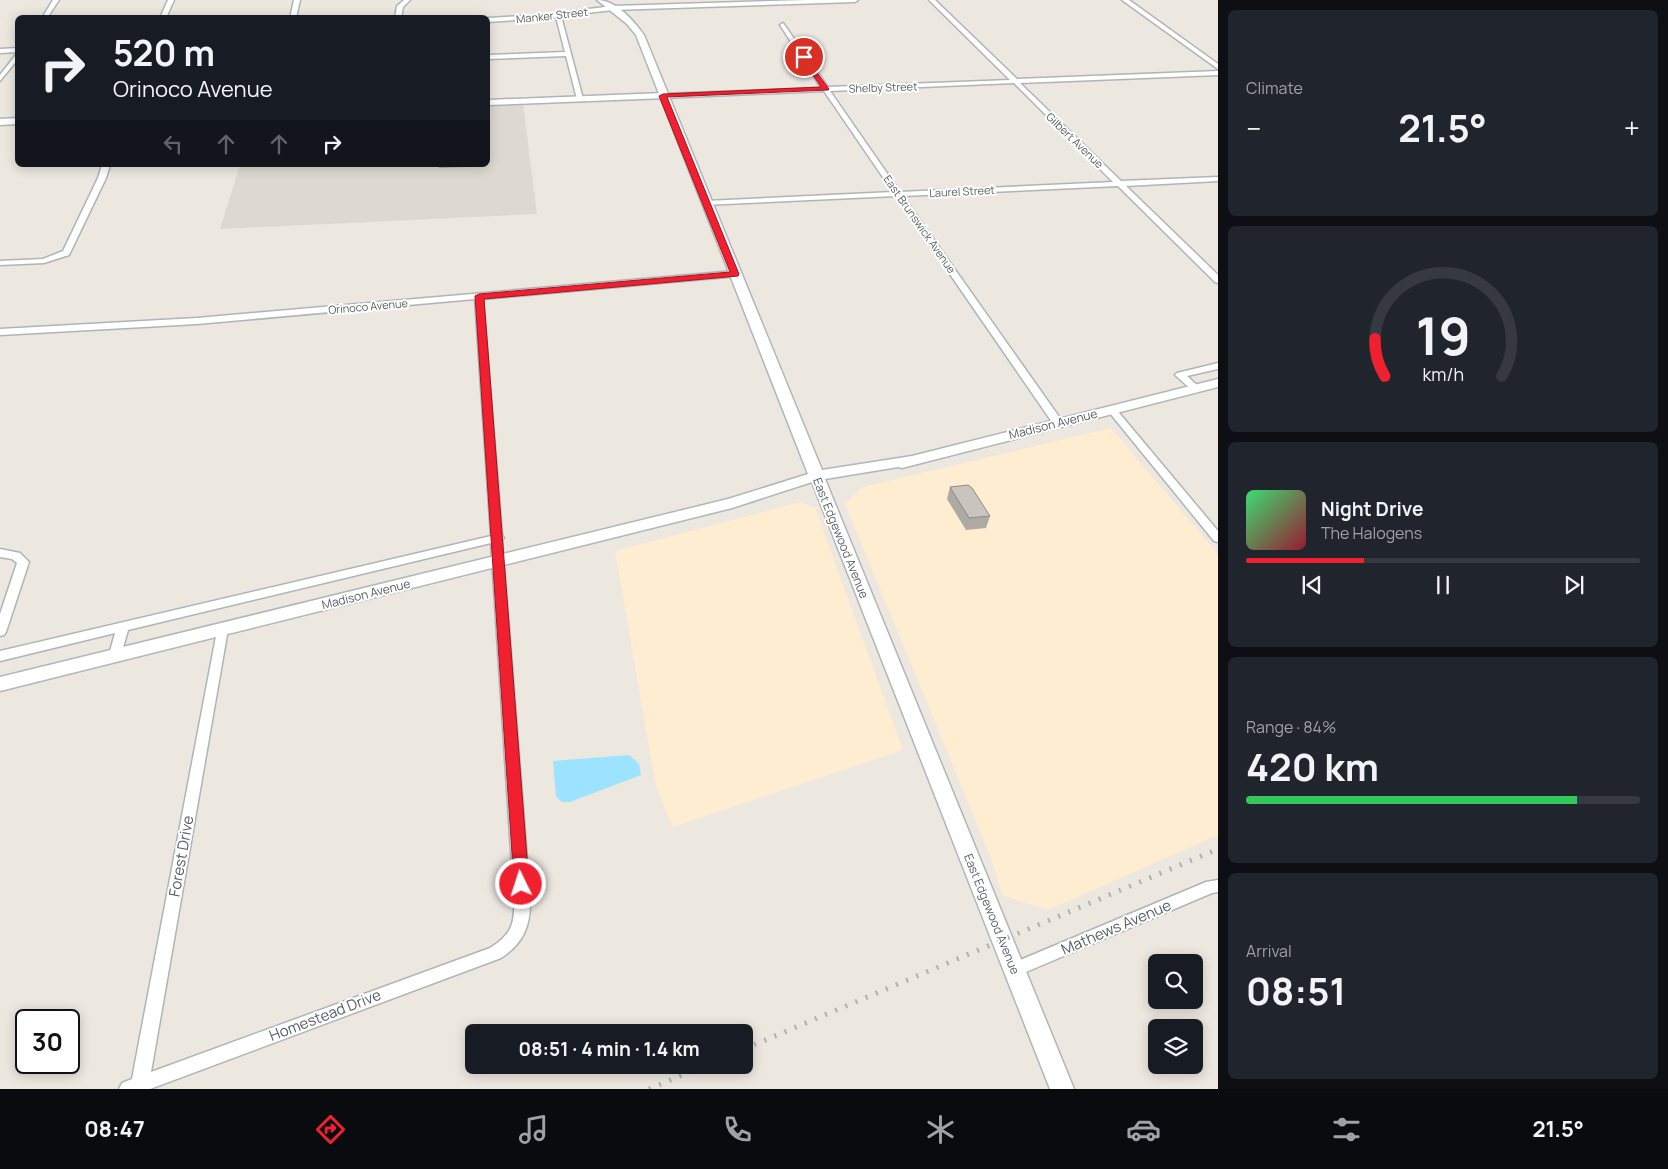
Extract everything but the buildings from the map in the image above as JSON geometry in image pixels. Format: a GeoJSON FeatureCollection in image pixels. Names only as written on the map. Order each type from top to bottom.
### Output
{"type":"FeatureCollection","features":[{"type":"Feature","properties":{"kind":"main road","name":"East Edgewood Avenue"},"geometry":{"type":"LineString","coordinates":[[602,0],[630,22],[638,32],[1062,1089]]}},
{"type":"Feature","properties":{"kind":"main road","name":"Madison Avenue"},"geometry":{"type":"LineString","coordinates":[[0,684],[1218,383]]}},
{"type":"Feature","properties":{"kind":"street"},"geometry":{"type":"LineString","coordinates":[[46,15],[56,0]]}},
{"type":"Feature","properties":{"kind":"street"},"geometry":{"type":"LineString","coordinates":[[164,15],[171,0]]}},
{"type":"Feature","properties":{"kind":"street"},"geometry":{"type":"LineString","coordinates":[[294,15],[297,0]]}},
{"type":"Feature","properties":{"kind":"street"},"geometry":{"type":"LineString","coordinates":[[398,15],[400,6],[407,0]]}},
{"type":"Feature","properties":{"kind":"street","name":"Manker Street"},"geometry":{"type":"LineString","coordinates":[[490,20],[558,15],[613,8],[855,0]]}},
{"type":"Feature","properties":{"kind":"street","name":"Gilbert Avenue"},"geometry":{"type":"LineString","coordinates":[[932,0],[1218,280]]}},
{"type":"Feature","properties":{"kind":"street"},"geometry":{"type":"LineString","coordinates":[[1125,0],[1218,67]]}},
{"type":"Feature","properties":{"kind":"street"},"geometry":{"type":"LineString","coordinates":[[558,15],[580,99]]}},
{"type":"Feature","properties":{"kind":"street","name":"East Brunswick Avenue"},"geometry":{"type":"LineString","coordinates":[[783,25],[1058,423]]}},
{"type":"Feature","properties":{"kind":"street"},"geometry":{"type":"LineString","coordinates":[[0,51],[15,50]]}},
{"type":"Feature","properties":{"kind":"street"},"geometry":{"type":"LineString","coordinates":[[490,57],[568,54]]}},
{"type":"Feature","properties":{"kind":"street"},"geometry":{"type":"LineString","coordinates":[[0,79],[15,58]]}},
{"type":"Feature","properties":{"kind":"street","name":"Shelby Street"},"geometry":{"type":"LineString","coordinates":[[490,103],[1218,73]]}},
{"type":"Feature","properties":{"kind":"street"},"geometry":{"type":"LineString","coordinates":[[0,122],[15,121]]}},
{"type":"Feature","properties":{"kind":"street"},"geometry":{"type":"LineString","coordinates":[[0,263],[44,260],[60,256],[68,250],[105,167]]}},
{"type":"Feature","properties":{"kind":"street","name":"Laurel Street"},"geometry":{"type":"LineString","coordinates":[[706,203],[1218,180]]}},
{"type":"Feature","properties":{"kind":"street","name":"Orinoco Avenue"},"geometry":{"type":"LineString","coordinates":[[0,332],[197,321],[735,274]]}},
{"type":"Feature","properties":{"kind":"street"},"geometry":{"type":"LineString","coordinates":[[479,296],[500,561]]}},
{"type":"Feature","properties":{"kind":"street"},"geometry":{"type":"LineString","coordinates":[[1196,389],[1180,375],[1218,366]]}},
{"type":"Feature","properties":{"kind":"street"},"geometry":{"type":"LineString","coordinates":[[1112,410],[1218,538]]}},
{"type":"Feature","properties":{"kind":"street","name":"Madison Avenue"},"geometry":{"type":"LineString","coordinates":[[0,656],[498,538]]}},
{"type":"Feature","properties":{"kind":"street"},"geometry":{"type":"LineString","coordinates":[[0,553],[16,556],[22,562],[0,632]]}},
{"type":"Feature","properties":{"kind":"street","name":"Homestead Drive"},"geometry":{"type":"LineString","coordinates":[[134,1087],[495,953],[518,935],[522,916],[522,898],[500,561]]}},
{"type":"Feature","properties":{"kind":"street"},"geometry":{"type":"LineString","coordinates":[[115,655],[122,628]]}},
{"type":"Feature","properties":{"kind":"street","name":"Forest Drive"},"geometry":{"type":"LineString","coordinates":[[134,1087],[222,629]]}},
{"type":"Feature","properties":{"kind":"street","name":"Mathews Avenue"},"geometry":{"type":"LineString","coordinates":[[1014,970],[1211,887],[1218,886]]}},
{"type":"Feature","properties":{"kind":"shaded area"},"geometry":{"type":"Polygon","coordinates":[[[523,104],[537,214],[220,229],[239,167],[490,167],[490,106],[523,104]]]}},
{"type":"Feature","properties":{"kind":"shaded area"},"geometry":{"type":"Polygon","coordinates":[[[1111,428],[1218,554],[1218,835],[1048,910],[1002,895],[991,858],[845,504],[863,487],[1111,428]]]}},
{"type":"Feature","properties":{"kind":"shaded area"},"geometry":{"type":"Polygon","coordinates":[[[801,502],[815,508],[903,750],[673,827],[656,787],[615,551],[801,502]]]}},
{"type":"Feature","properties":{"kind":"water"},"geometry":{"type":"Polygon","coordinates":[[[629,755],[639,764],[641,775],[570,802],[562,802],[556,796],[553,761],[629,755]]]}},
{"type":"Feature","properties":{"kind":"railway"},"geometry":{"type":"LineString","coordinates":[[753,1045],[1218,849]]}},
{"type":"Feature","properties":{"kind":"railway"},"geometry":{"type":"LineString","coordinates":[[649,1089],[685,1074]]}},
{"type":"Feature","properties":{"kind":"route"},"geometry":{"type":"LineString","coordinates":[[521,884],[501,606],[499,550],[479,296],[735,274],[663,96],[826,89],[804,57]]}}]}
